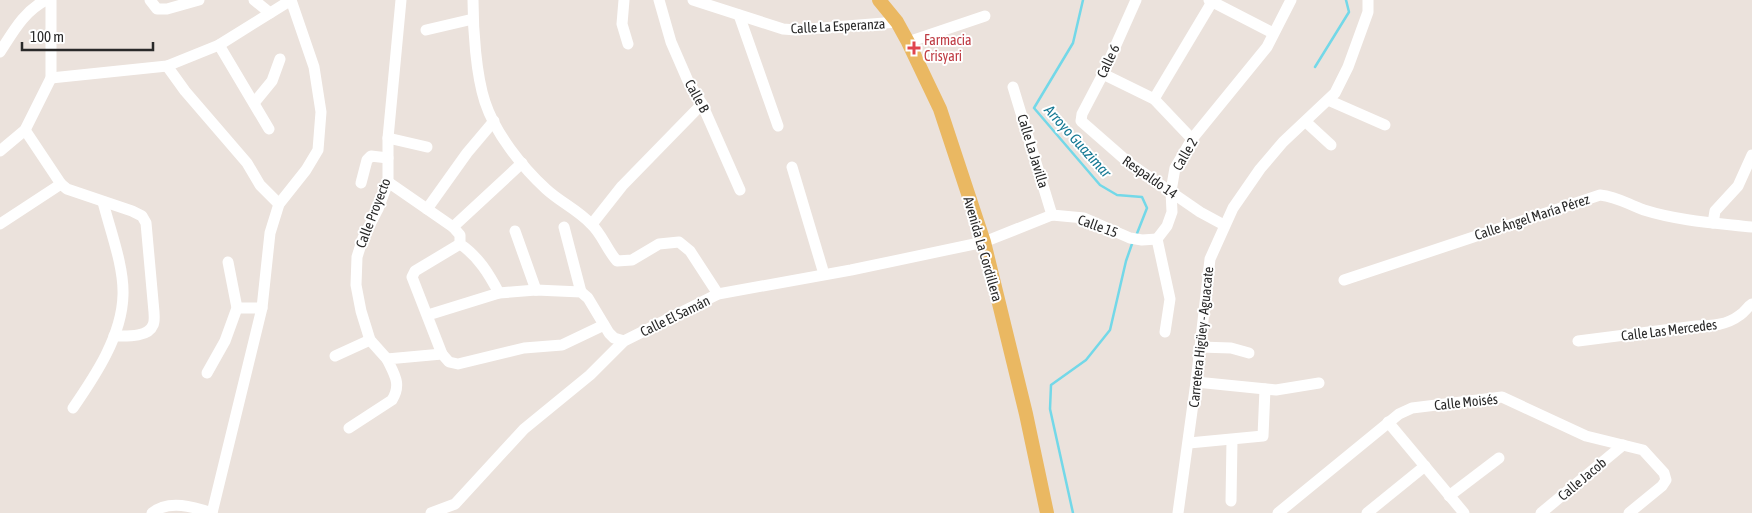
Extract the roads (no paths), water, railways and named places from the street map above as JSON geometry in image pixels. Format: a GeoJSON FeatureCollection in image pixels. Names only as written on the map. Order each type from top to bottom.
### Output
{"type":"FeatureCollection","features":[{"type":"Feature","properties":{"kind":"main road","name":"Avenida La Cordillera"},"geometry":{"type":"LineString","coordinates":[[878,0],[897,22],[940,109],[984,242],[1026,414],[1047,513]]}},
{"type":"Feature","properties":{"kind":"street"},"geometry":{"type":"LineString","coordinates":[[0,52],[23,18],[34,6],[46,0]]}},
{"type":"Feature","properties":{"kind":"street"},"geometry":{"type":"LineString","coordinates":[[0,151],[25,130],[51,78],[51,0]]}},
{"type":"Feature","properties":{"kind":"street"},"geometry":{"type":"LineString","coordinates":[[150,0],[157,9],[167,9],[199,0]]}},
{"type":"Feature","properties":{"kind":"street"},"geometry":{"type":"LineString","coordinates":[[254,0],[270,13]]}},
{"type":"Feature","properties":{"kind":"street"},"geometry":{"type":"LineString","coordinates":[[51,78],[167,66],[219,45],[292,0],[314,67],[321,112],[318,150],[306,170],[279,204],[270,233],[262,308],[212,513],[196,508],[169,505],[158,508],[152,513]]}},
{"type":"Feature","properties":{"kind":"street","name":"Calle Proyecto"},"geometry":{"type":"LineString","coordinates":[[349,428],[392,400],[398,384],[387,359],[370,340],[361,312],[356,286],[357,257],[362,238],[378,210],[388,182],[388,138],[401,0]]}},
{"type":"Feature","properties":{"kind":"street"},"geometry":{"type":"LineString","coordinates":[[473,0],[473,19],[482,92],[494,121],[522,163],[547,190],[592,224],[617,261],[632,260],[666,242],[679,242],[684,245],[718,294]]}},
{"type":"Feature","properties":{"kind":"street"},"geometry":{"type":"LineString","coordinates":[[624,0],[622,24],[628,44]]}},
{"type":"Feature","properties":{"kind":"street","name":"Calle B"},"geometry":{"type":"LineString","coordinates":[[659,0],[671,42],[688,81],[702,104],[740,190]]}},
{"type":"Feature","properties":{"kind":"street","name":"Calle La Esperanza"},"geometry":{"type":"LineString","coordinates":[[693,0],[783,29],[796,30],[897,22]]}},
{"type":"Feature","properties":{"kind":"street","name":"Calle 6"},"geometry":{"type":"LineString","coordinates":[[1081,121],[1082,114],[1103,74],[1136,0]]}},
{"type":"Feature","properties":{"kind":"street","name":"Calle 2"},"geometry":{"type":"LineString","coordinates":[[1157,239],[1170,220],[1172,212],[1171,191],[1175,168],[1192,139],[1267,47],[1290,0]]}},
{"type":"Feature","properties":{"kind":"street","name":"Carretera Higüey - Aguacate"},"geometry":{"type":"LineString","coordinates":[[1178,513],[1210,259],[1233,208],[1260,169],[1283,142],[1328,100],[1342,79],[1368,12],[1368,0]]}},
{"type":"Feature","properties":{"kind":"street"},"geometry":{"type":"LineString","coordinates":[[1154,99],[1210,1],[1273,33]]}},
{"type":"Feature","properties":{"kind":"street"},"geometry":{"type":"LineString","coordinates":[[740,15],[778,126]]}},
{"type":"Feature","properties":{"kind":"street"},"geometry":{"type":"LineString","coordinates":[[908,42],[985,16]]}},
{"type":"Feature","properties":{"kind":"street"},"geometry":{"type":"LineString","coordinates":[[426,30],[473,19]]}},
{"type":"Feature","properties":{"kind":"street"},"geometry":{"type":"LineString","coordinates":[[219,45],[269,129]]}},
{"type":"Feature","properties":{"kind":"street"},"geometry":{"type":"LineString","coordinates":[[254,103],[272,81],[280,59]]}},
{"type":"Feature","properties":{"kind":"street"},"geometry":{"type":"LineString","coordinates":[[167,66],[184,91],[246,162],[260,185],[279,204]]}},
{"type":"Feature","properties":{"kind":"street"},"geometry":{"type":"LineString","coordinates":[[1103,74],[1154,99],[1192,139]]}},
{"type":"Feature","properties":{"kind":"street","name":"Calle La Javilla"},"geometry":{"type":"LineString","coordinates":[[1013,87],[1052,215]]}},
{"type":"Feature","properties":{"kind":"street"},"geometry":{"type":"LineString","coordinates":[[1328,100],[1385,125]]}},
{"type":"Feature","properties":{"kind":"street"},"geometry":{"type":"LineString","coordinates":[[592,224],[622,186],[702,104]]}},
{"type":"Feature","properties":{"kind":"street"},"geometry":{"type":"LineString","coordinates":[[427,209],[468,152],[494,121]]}},
{"type":"Feature","properties":{"kind":"street","name":"Respaldo 14"},"geometry":{"type":"LineString","coordinates":[[1081,121],[1129,163],[1200,212],[1224,225]]}},
{"type":"Feature","properties":{"kind":"street"},"geometry":{"type":"LineString","coordinates":[[1306,122],[1321,138],[1331,144]]}},
{"type":"Feature","properties":{"kind":"street"},"geometry":{"type":"LineString","coordinates":[[25,130],[61,184],[67,189],[137,213],[142,216],[146,223],[154,312],[153,325],[149,330],[132,336],[114,336]]}},
{"type":"Feature","properties":{"kind":"street"},"geometry":{"type":"LineString","coordinates":[[388,138],[427,147]]}},
{"type":"Feature","properties":{"kind":"street"},"geometry":{"type":"LineString","coordinates":[[361,182],[367,160],[371,156],[388,158]]}},
{"type":"Feature","properties":{"kind":"street"},"geometry":{"type":"LineString","coordinates":[[1713,223],[1715,211],[1738,186],[1752,156]]}},
{"type":"Feature","properties":{"kind":"street"},"geometry":{"type":"LineString","coordinates":[[453,227],[522,163]]}},
{"type":"Feature","properties":{"kind":"street"},"geometry":{"type":"LineString","coordinates":[[792,167],[824,274]]}},
{"type":"Feature","properties":{"kind":"street"},"geometry":{"type":"LineString","coordinates":[[388,182],[453,227],[460,235],[460,244]]}},
{"type":"Feature","properties":{"kind":"street"},"geometry":{"type":"LineString","coordinates":[[0,224],[61,184]]}},
{"type":"Feature","properties":{"kind":"street","name":"Calle Ángel María Pérez"},"geometry":{"type":"LineString","coordinates":[[1344,280],[1600,195],[1617,197],[1642,210],[1686,220],[1752,227]]}},
{"type":"Feature","properties":{"kind":"street"},"geometry":{"type":"LineString","coordinates":[[73,408],[99,371],[114,336],[123,296],[122,278],[103,202]]}},
{"type":"Feature","properties":{"kind":"street","name":"Calle 15"},"geometry":{"type":"LineString","coordinates":[[984,242],[1052,215],[1084,218],[1130,238],[1142,240],[1157,239]]}},
{"type":"Feature","properties":{"kind":"street"},"geometry":{"type":"LineString","coordinates":[[564,227],[581,292],[588,298],[614,338],[624,341]]}},
{"type":"Feature","properties":{"kind":"street"},"geometry":{"type":"LineString","coordinates":[[515,231],[536,290]]}},
{"type":"Feature","properties":{"kind":"street"},"geometry":{"type":"LineString","coordinates":[[1157,239],[1170,299],[1165,332]]}},
{"type":"Feature","properties":{"kind":"street","name":"Calle El Samán"},"geometry":{"type":"LineString","coordinates":[[431,513],[455,504],[524,428],[590,375],[624,341],[718,294],[984,242]]}},
{"type":"Feature","properties":{"kind":"street"},"geometry":{"type":"LineString","coordinates":[[460,244],[471,252],[489,275],[499,293]]}},
{"type":"Feature","properties":{"kind":"street"},"geometry":{"type":"LineString","coordinates":[[460,244],[414,271],[412,277],[442,354],[449,362],[458,364],[524,348],[562,345],[604,324]]}},
{"type":"Feature","properties":{"kind":"street"},"geometry":{"type":"LineString","coordinates":[[207,373],[225,341],[236,308],[228,262]]}},
{"type":"Feature","properties":{"kind":"street"},"geometry":{"type":"LineString","coordinates":[[428,315],[499,293],[536,290],[581,292]]}},
{"type":"Feature","properties":{"kind":"street","name":"Calle Las Mercedes"},"geometry":{"type":"LineString","coordinates":[[1578,341],[1696,326],[1714,326],[1727,323],[1741,315],[1752,304]]}},
{"type":"Feature","properties":{"kind":"street"},"geometry":{"type":"LineString","coordinates":[[236,308],[262,308]]}},
{"type":"Feature","properties":{"kind":"street"},"geometry":{"type":"LineString","coordinates":[[335,356],[370,340]]}},
{"type":"Feature","properties":{"kind":"street"},"geometry":{"type":"LineString","coordinates":[[1200,347],[1231,348],[1249,353]]}},
{"type":"Feature","properties":{"kind":"street"},"geometry":{"type":"LineString","coordinates":[[387,359],[442,354]]}},
{"type":"Feature","properties":{"kind":"street"},"geometry":{"type":"LineString","coordinates":[[1196,382],[1276,390],[1318,383]]}},
{"type":"Feature","properties":{"kind":"street"},"geometry":{"type":"LineString","coordinates":[[1188,443],[1263,436],[1265,389]]}},
{"type":"Feature","properties":{"kind":"street","name":"Calle Moisés"},"geometry":{"type":"LineString","coordinates":[[1278,513],[1388,422],[1412,408],[1502,397],[1586,436],[1643,450],[1664,473],[1666,480],[1662,486],[1628,513]]}},
{"type":"Feature","properties":{"kind":"street"},"geometry":{"type":"LineString","coordinates":[[1388,422],[1449,496],[1459,511]]}},
{"type":"Feature","properties":{"kind":"street"},"geometry":{"type":"LineString","coordinates":[[1231,501],[1232,440]]}},
{"type":"Feature","properties":{"kind":"street","name":"Calle Jacob"},"geometry":{"type":"LineString","coordinates":[[1541,513],[1623,445]]}},
{"type":"Feature","properties":{"kind":"street"},"geometry":{"type":"LineString","coordinates":[[1449,496],[1499,458]]}},
{"type":"Feature","properties":{"kind":"street"},"geometry":{"type":"LineString","coordinates":[[1367,513],[1425,466]]}},
{"type":"Feature","properties":{"kind":"waterway","name":"Arroyo Guazimar"},"geometry":{"type":"LineString","coordinates":[[1083,0],[1073,43],[1034,108],[1100,185],[1117,195],[1142,197],[1147,208],[1136,236]]}},
{"type":"Feature","properties":{"kind":"waterway"},"geometry":{"type":"LineString","coordinates":[[1315,67],[1349,12],[1346,0]]}},
{"type":"Feature","properties":{"kind":"waterway","name":"Arroyo Guazimar"},"geometry":{"type":"LineString","coordinates":[[1073,513],[1050,409],[1051,385],[1086,360],[1110,330],[1126,261],[1133,241]]}},
{"type":"Feature","properties":{"kind":"place","name":"Farmacia Crisyari"},"geometry":{"type":"Point","coordinates":[914,48]}}]}
